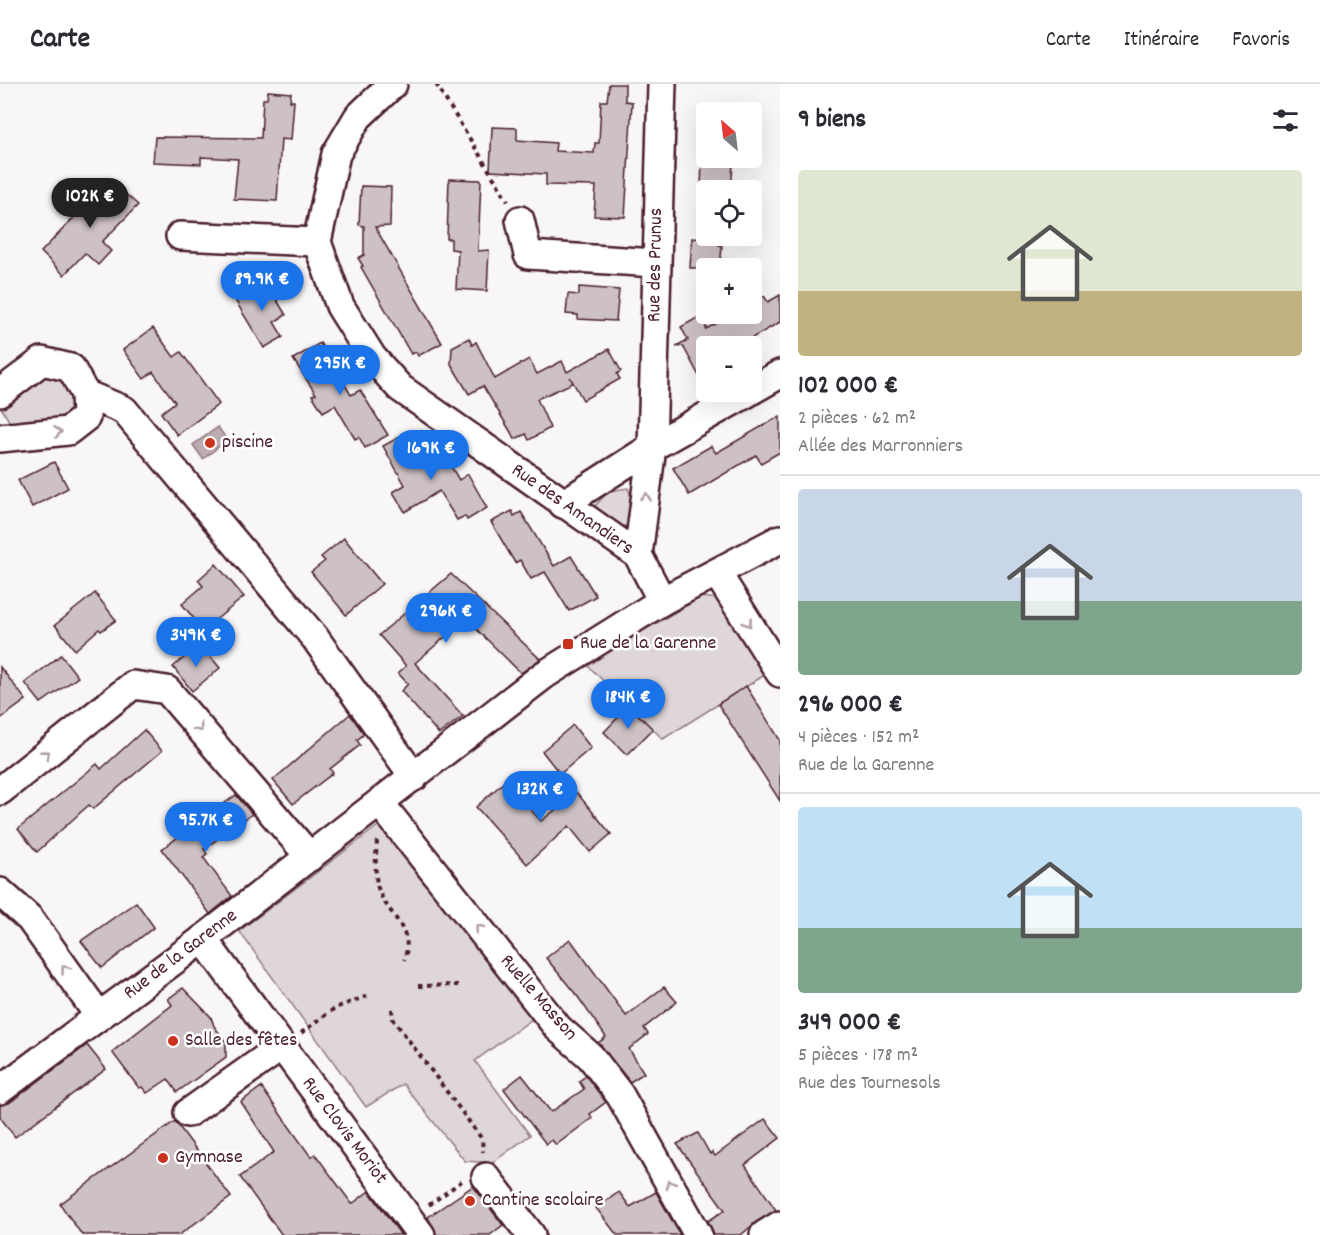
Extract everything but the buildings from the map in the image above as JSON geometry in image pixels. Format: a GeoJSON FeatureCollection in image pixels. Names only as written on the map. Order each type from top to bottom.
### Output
{"type":"FeatureCollection","features":[{"type":"Feature","properties":{"kind":"street"},"geometry":{"type":"LineString","coordinates":[[180,236],[316,242],[336,154],[358,117],[393,84]]}},
{"type":"Feature","properties":{"kind":"street","name":"Rue des Prunus"},"geometry":{"type":"LineString","coordinates":[[638,555],[652,447],[662,84]]}},
{"type":"Feature","properties":{"kind":"street"},"geometry":{"type":"LineString","coordinates":[[520,220],[528,255],[656,263]]}},
{"type":"Feature","properties":{"kind":"street","name":"Rue des Amandiers"},"geometry":{"type":"LineString","coordinates":[[316,242],[340,306],[372,357],[400,387],[638,555],[662,601]]}},
{"type":"Feature","properties":{"kind":"street"},"geometry":{"type":"LineString","coordinates":[[0,393],[42,361],[71,368],[85,394],[86,417],[68,431],[0,438]]}},
{"type":"Feature","properties":{"kind":"street"},"geometry":{"type":"LineString","coordinates":[[762,384],[780,374]]}},
{"type":"Feature","properties":{"kind":"street"},"geometry":{"type":"LineString","coordinates":[[85,394],[124,410],[315,638],[414,777]]}},
{"type":"Feature","properties":{"kind":"street"},"geometry":{"type":"LineString","coordinates":[[564,504],[652,447],[731,402]]}},
{"type":"Feature","properties":{"kind":"street","name":"Rue de la Garenne"},"geometry":{"type":"LineString","coordinates":[[0,1090],[203,939],[544,675],[662,601],[780,539]]}},
{"type":"Feature","properties":{"kind":"street"},"geometry":{"type":"LineString","coordinates":[[717,573],[780,673]]}},
{"type":"Feature","properties":{"kind":"street"},"geometry":{"type":"LineString","coordinates":[[0,791],[134,685],[167,690],[310,857]]}},
{"type":"Feature","properties":{"kind":"street","name":"Ruelle Masson"},"geometry":{"type":"LineString","coordinates":[[380,802],[558,1028],[591,1057],[620,1095],[698,1235]]}},
{"type":"Feature","properties":{"kind":"street"},"geometry":{"type":"LineString","coordinates":[[0,892],[30,919],[99,1016]]}},
{"type":"Feature","properties":{"kind":"street","name":"Rue Clovis Moriot"},"geometry":{"type":"LineString","coordinates":[[203,939],[414,1226]]}},
{"type":"Feature","properties":{"kind":"street"},"geometry":{"type":"LineString","coordinates":[[188,1113],[281,1047]]}},
{"type":"Feature","properties":{"kind":"street"},"geometry":{"type":"LineString","coordinates":[[485,1171],[531,1235]]}},
{"type":"Feature","properties":{"kind":"street"},"geometry":{"type":"LineString","coordinates":[[764,1235],[780,1225]]}},
{"type":"Feature","properties":{"kind":"path"},"geometry":{"type":"LineString","coordinates":[[436,84],[520,220]]}},
{"type":"Feature","properties":{"kind":"path"},"geometry":{"type":"LineString","coordinates":[[380,802],[375,872],[379,891],[407,935],[404,960]]}},
{"type":"Feature","properties":{"kind":"path"},"geometry":{"type":"LineString","coordinates":[[418,986],[458,985]]}},
{"type":"Feature","properties":{"kind":"path"},"geometry":{"type":"LineString","coordinates":[[281,1047],[335,1008],[370,995]]}},
{"type":"Feature","properties":{"kind":"path"},"geometry":{"type":"LineString","coordinates":[[392,1009],[393,1019],[482,1139],[485,1171],[421,1210],[414,1226]]}},
{"type":"Feature","properties":{"kind":"shaded area"},"geometry":{"type":"Polygon","coordinates":[[[48,371],[71,384],[77,403],[70,416],[15,431],[0,406],[25,384],[48,371]]]}},
{"type":"Feature","properties":{"kind":"shaded area","name":"piscine"},"geometry":{"type":"Polygon","coordinates":[[[218,427],[227,440],[203,459],[193,445],[218,427]]]}},
{"type":"Feature","properties":{"kind":"shaded area"},"geometry":{"type":"Polygon","coordinates":[[[628,488],[633,501],[628,526],[610,526],[593,508],[609,491],[628,488]]]}},
{"type":"Feature","properties":{"kind":"shaded area"},"geometry":{"type":"Polygon","coordinates":[[[701,597],[726,600],[771,671],[663,739],[586,664],[701,597]]]}},
{"type":"Feature","properties":{"kind":"shaded area"},"geometry":{"type":"Polygon","coordinates":[[[382,823],[536,1016],[475,1061],[530,1135],[492,1163],[465,1161],[403,1084],[366,1107],[239,931],[382,823]]]}},
{"type":"Feature","properties":{"kind":"place","name":"piscine"},"geometry":{"type":"Point","coordinates":[210,443]}},
{"type":"Feature","properties":{"kind":"place","name":"Rue de la Garenne"},"geometry":{"type":"Point","coordinates":[568,644]}},
{"type":"Feature","properties":{"kind":"place","name":"Salle des fêtes"},"geometry":{"type":"Point","coordinates":[173,1041]}},
{"type":"Feature","properties":{"kind":"place","name":"Gymnase"},"geometry":{"type":"Point","coordinates":[163,1158]}},
{"type":"Feature","properties":{"kind":"place","name":"Cantine scolaire"},"geometry":{"type":"Point","coordinates":[470,1201]}}]}
